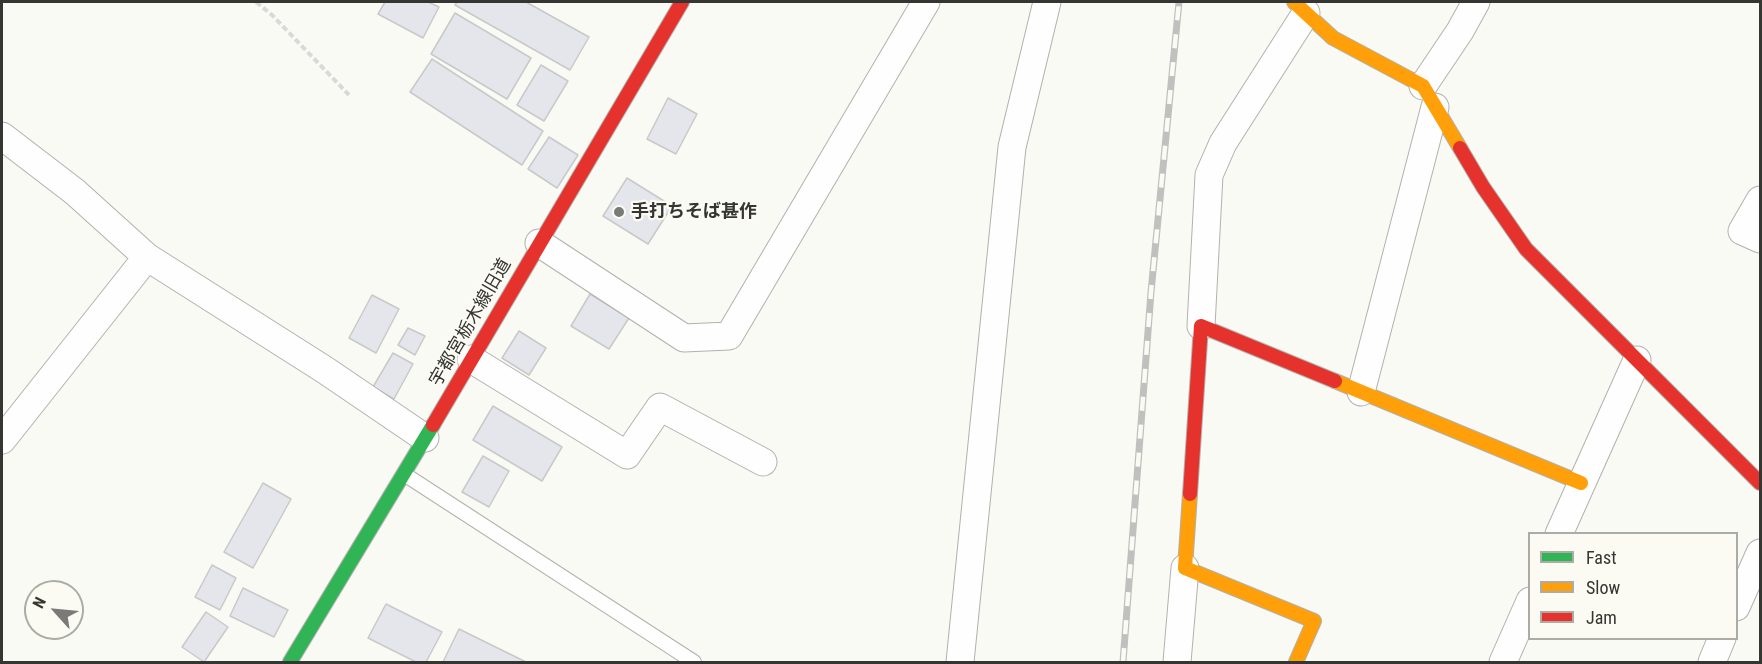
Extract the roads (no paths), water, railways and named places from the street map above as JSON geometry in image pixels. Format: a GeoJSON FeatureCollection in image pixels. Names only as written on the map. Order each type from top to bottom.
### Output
{"type":"FeatureCollection","features":[{"type":"Feature","properties":{"kind":"street","name":"宇都宮栃木線旧道"},"geometry":{"type":"LineString","coordinates":[[290,663],[682,2]]}},
{"type":"Feature","properties":{"kind":"street"},"geometry":{"type":"LineString","coordinates":[[539,243],[684,338],[729,336],[926,2]]}},
{"type":"Feature","properties":{"kind":"street"},"geometry":{"type":"LineString","coordinates":[[960,663],[1012,147],[1047,2]]}},
{"type":"Feature","properties":{"kind":"street"},"geometry":{"type":"LineString","coordinates":[[1361,392],[1429,97],[1476,2]]}},
{"type":"Feature","properties":{"kind":"street"},"geometry":{"type":"LineString","coordinates":[[1177,663],[1209,175],[1223,143],[1300,7],[1333,38],[1429,97],[1482,187],[1526,249],[1761,483]]}},
{"type":"Feature","properties":{"kind":"street"},"geometry":{"type":"LineString","coordinates":[[2,136],[75,192],[147,257],[325,370],[425,438]]}},
{"type":"Feature","properties":{"kind":"street"},"geometry":{"type":"LineString","coordinates":[[1761,200],[1742,231],[1761,239]]}},
{"type":"Feature","properties":{"kind":"street"},"geometry":{"type":"LineString","coordinates":[[2,440],[147,257]]}},
{"type":"Feature","properties":{"kind":"street"},"geometry":{"type":"LineString","coordinates":[[1200,326],[1581,483]]}},
{"type":"Feature","properties":{"kind":"street"},"geometry":{"type":"LineString","coordinates":[[471,358],[627,455],[660,407],[763,462]]}},
{"type":"Feature","properties":{"kind":"street"},"geometry":{"type":"LineString","coordinates":[[1560,532],[1637,360]]}},
{"type":"Feature","properties":{"kind":"street"},"geometry":{"type":"LineString","coordinates":[[1738,605],[1761,553]]}},
{"type":"Feature","properties":{"kind":"street"},"geometry":{"type":"LineString","coordinates":[[1185,568],[1314,621],[1296,663]]}},
{"type":"Feature","properties":{"kind":"street"},"geometry":{"type":"LineString","coordinates":[[1503,663],[1528,606]]}},
{"type":"Feature","properties":{"kind":"street"},"geometry":{"type":"LineString","coordinates":[[1712,663],[1722,640]]}},
{"type":"Feature","properties":{"kind":"lane"},"geometry":{"type":"LineString","coordinates":[[404,474],[694,663]]}},
{"type":"Feature","properties":{"kind":"railway"},"geometry":{"type":"LineString","coordinates":[[1123,662],[1151,292],[1179,2]]}},
{"type":"Feature","properties":{"kind":"place","name":"手打ちそば甚作"},"geometry":{"type":"Point","coordinates":[619,212]}}]}
